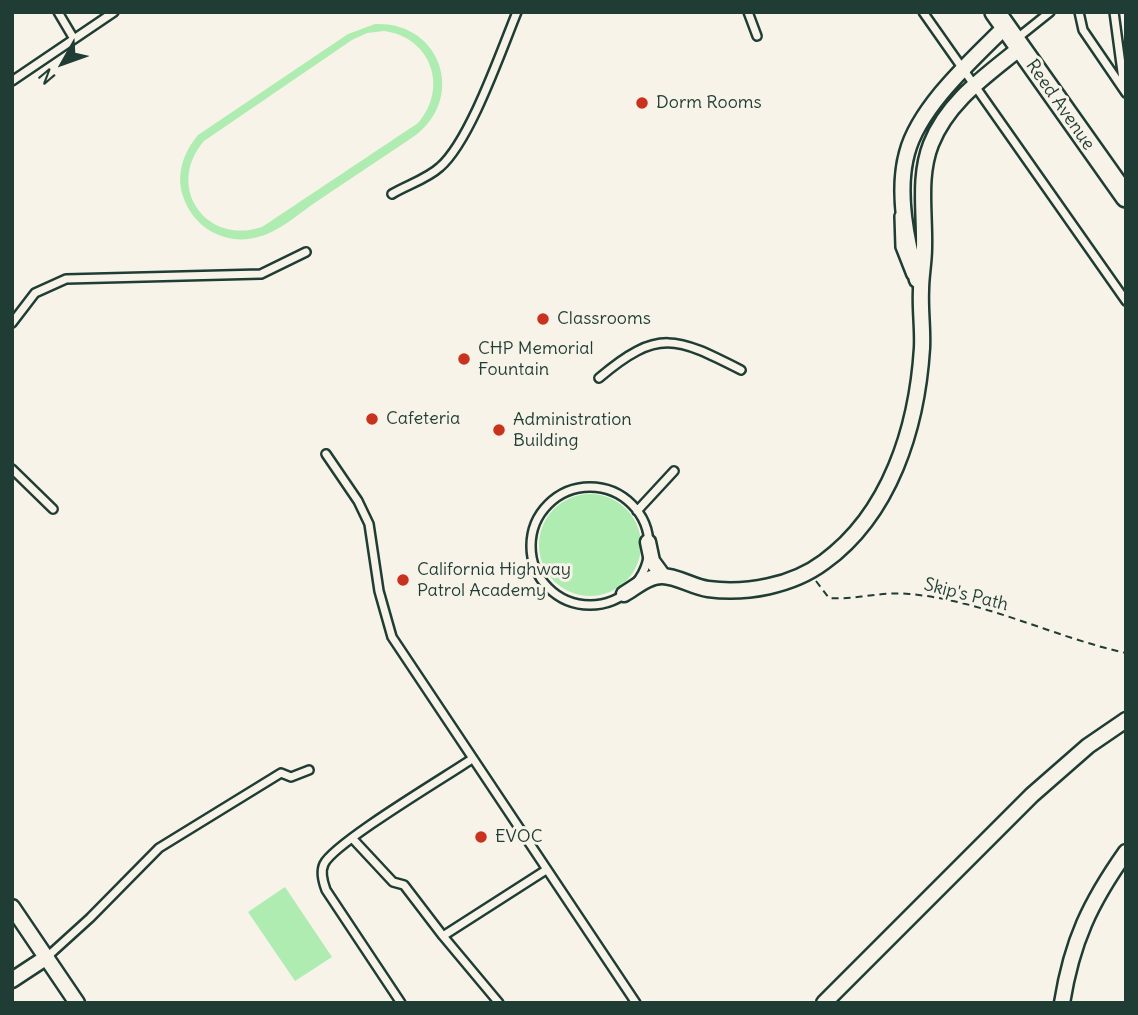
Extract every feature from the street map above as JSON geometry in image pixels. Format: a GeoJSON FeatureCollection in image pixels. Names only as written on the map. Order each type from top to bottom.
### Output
{"type":"FeatureCollection","features":[{"type":"Feature","properties":{"kind":"street"},"geometry":{"type":"LineString","coordinates":[[920,292],[909,250],[904,198],[907,153],[925,117],[964,69],[1009,32]]}},
{"type":"Feature","properties":{"kind":"street"},"geometry":{"type":"LineString","coordinates":[[625,594],[647,580],[663,576],[707,589],[737,590],[763,587],[810,572],[852,539],[874,510],[891,480],[909,429],[917,393],[922,346],[920,292],[925,251],[922,173],[941,125],[956,103],[974,85],[1009,32]]}},
{"type":"Feature","properties":{"kind":"street","name":"Reed Avenue"},"geometry":{"type":"LineString","coordinates":[[1009,32],[1126,197]]}},
{"type":"Feature","properties":{"kind":"street"},"geometry":{"type":"LineString","coordinates":[[648,542],[652,561],[663,576]]}},
{"type":"Feature","properties":{"kind":"street"},"geometry":{"type":"LineString","coordinates":[[824,1003],[1032,795],[1088,746],[1126,720]]}},
{"type":"Feature","properties":{"kind":"street"},"geometry":{"type":"LineString","coordinates":[[1062,1003],[1069,961],[1079,929],[1098,891],[1126,852]]}},
{"type":"Feature","properties":{"kind":"street"},"geometry":{"type":"LineString","coordinates":[[12,907],[78,1003]]}},
{"type":"Feature","properties":{"kind":"street"},"geometry":{"type":"LineString","coordinates":[[12,981],[47,957]]}},
{"type":"Feature","properties":{"kind":"lane"},"geometry":{"type":"LineString","coordinates":[[58,12],[75,39]]}},
{"type":"Feature","properties":{"kind":"lane"},"geometry":{"type":"LineString","coordinates":[[12,81],[114,12]]}},
{"type":"Feature","properties":{"kind":"lane"},"geometry":{"type":"LineString","coordinates":[[392,194],[439,168],[450,154],[480,102],[517,12]]}},
{"type":"Feature","properties":{"kind":"lane"},"geometry":{"type":"LineString","coordinates":[[748,12],[757,36]]}},
{"type":"Feature","properties":{"kind":"lane"},"geometry":{"type":"LineString","coordinates":[[923,12],[1126,301]]}},
{"type":"Feature","properties":{"kind":"lane"},"geometry":{"type":"LineString","coordinates":[[1009,32],[1050,12]]}},
{"type":"Feature","properties":{"kind":"lane"},"geometry":{"type":"LineString","coordinates":[[1079,12],[1083,30],[1125,92]]}},
{"type":"Feature","properties":{"kind":"lane"},"geometry":{"type":"LineString","coordinates":[[1114,12],[1125,92]]}},
{"type":"Feature","properties":{"kind":"lane"},"geometry":{"type":"LineString","coordinates":[[12,323],[35,293],[66,279],[261,274],[306,252]]}},
{"type":"Feature","properties":{"kind":"lane"},"geometry":{"type":"LineString","coordinates":[[599,378],[628,353],[653,343],[664,342],[696,348],[741,370]]}},
{"type":"Feature","properties":{"kind":"lane"},"geometry":{"type":"LineString","coordinates":[[326,454],[358,501],[369,524],[379,591],[393,637],[636,1003]]}},
{"type":"Feature","properties":{"kind":"lane"},"geometry":{"type":"LineString","coordinates":[[12,469],[53,509]]}},
{"type":"Feature","properties":{"kind":"lane"},"geometry":{"type":"LineString","coordinates":[[637,511],[674,471]]}},
{"type":"Feature","properties":{"kind":"lane"},"geometry":{"type":"LineString","coordinates":[[602,489],[622,497],[637,511],[648,542],[643,571],[625,594],[607,603],[588,605],[561,597],[546,585],[535,568],[532,537],[545,508],[571,491],[602,489]]}},
{"type":"Feature","properties":{"kind":"lane"},"geometry":{"type":"LineString","coordinates":[[401,1003],[324,884],[324,864],[352,838],[472,759]]}},
{"type":"Feature","properties":{"kind":"lane"},"geometry":{"type":"LineString","coordinates":[[47,957],[159,848],[281,773],[291,777],[309,770]]}},
{"type":"Feature","properties":{"kind":"lane"},"geometry":{"type":"LineString","coordinates":[[352,838],[393,883],[404,885],[499,1003]]}},
{"type":"Feature","properties":{"kind":"lane"},"geometry":{"type":"LineString","coordinates":[[443,936],[546,870]]}},
{"type":"Feature","properties":{"kind":"path","name":"Skip's Path"},"geometry":{"type":"LineString","coordinates":[[810,572],[829,598],[848,600],[875,594],[910,594],[975,607],[1087,644],[1126,653]]}},
{"type":"Feature","properties":{"kind":"green space"},"geometry":{"type":"Polygon","coordinates":[[[375,24],[397,26],[416,34],[430,47],[439,63],[442,82],[440,100],[432,119],[416,135],[273,231],[258,237],[235,239],[224,237],[204,227],[189,210],[180,182],[185,157],[198,135],[348,34],[375,24]],[[384,31],[367,33],[352,40],[204,141],[193,158],[189,176],[190,193],[197,208],[208,220],[223,228],[242,231],[262,227],[418,123],[432,95],[433,80],[424,54],[414,43],[400,35],[384,31]]]}},
{"type":"Feature","properties":{"kind":"green space"},"geometry":{"type":"Polygon","coordinates":[[[590,494],[619,502],[633,516],[641,545],[633,574],[619,588],[590,596],[561,588],[547,574],[539,545],[547,516],[561,502],[590,494]]]}},
{"type":"Feature","properties":{"kind":"green space"},"geometry":{"type":"Polygon","coordinates":[[[285,887],[332,957],[295,981],[248,912],[285,887]]]}},
{"type":"Feature","properties":{"kind":"place","name":"Dorm Rooms"},"geometry":{"type":"Point","coordinates":[642,103]}},
{"type":"Feature","properties":{"kind":"place","name":"Classrooms"},"geometry":{"type":"Point","coordinates":[543,319]}},
{"type":"Feature","properties":{"kind":"place","name":"CHP Memorial Fountain"},"geometry":{"type":"Point","coordinates":[464,359]}},
{"type":"Feature","properties":{"kind":"place","name":"Cafeteria"},"geometry":{"type":"Point","coordinates":[372,419]}},
{"type":"Feature","properties":{"kind":"place","name":"Administration Building"},"geometry":{"type":"Point","coordinates":[499,430]}},
{"type":"Feature","properties":{"kind":"place","name":"California Highway Patrol Academy"},"geometry":{"type":"Point","coordinates":[403,580]}},
{"type":"Feature","properties":{"kind":"place","name":"EVOC"},"geometry":{"type":"Point","coordinates":[481,837]}}]}
